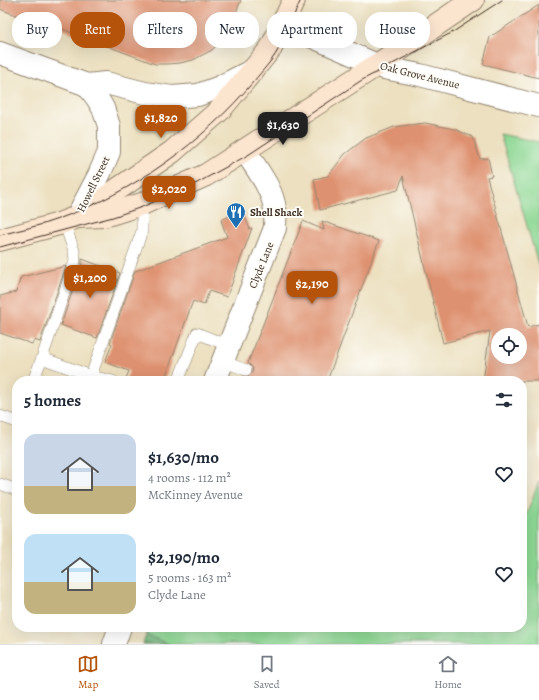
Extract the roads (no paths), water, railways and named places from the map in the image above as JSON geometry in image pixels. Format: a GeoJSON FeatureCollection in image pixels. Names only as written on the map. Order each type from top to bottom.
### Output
{"type":"FeatureCollection","features":[{"type":"Feature","properties":{"kind":"street"},"geometry":{"type":"LineString","coordinates":[[288,12],[294,0]]}},
{"type":"Feature","properties":{"kind":"street"},"geometry":{"type":"LineString","coordinates":[[0,240],[71,219],[104,216],[142,204],[206,175],[377,65],[473,0]]}},
{"type":"Feature","properties":{"kind":"street"},"geometry":{"type":"LineString","coordinates":[[71,219],[172,152],[220,110],[271,48]]}},
{"type":"Feature","properties":{"kind":"street","name":"Oak Grove Avenue"},"geometry":{"type":"LineString","coordinates":[[338,48],[384,68],[420,75],[539,106]]}},
{"type":"Feature","properties":{"kind":"street"},"geometry":{"type":"LineString","coordinates":[[0,53],[87,85],[106,83],[145,93],[172,97],[198,95],[220,87],[253,70]]}},
{"type":"Feature","properties":{"kind":"street","name":"Howell Street"},"geometry":{"type":"LineString","coordinates":[[71,219],[99,175],[109,152],[109,126],[103,108],[87,85]]}},
{"type":"Feature","properties":{"kind":"street","name":"Clyde Lane"},"geometry":{"type":"LineString","coordinates":[[217,376],[275,228],[275,209],[269,190],[263,177],[245,150]]}},
{"type":"Feature","properties":{"kind":"street"},"geometry":{"type":"LineString","coordinates":[[114,644],[118,632]]}},
{"type":"Feature","properties":{"kind":"lane"},"geometry":{"type":"LineString","coordinates":[[42,358],[91,376],[142,231],[142,204]]}},
{"type":"Feature","properties":{"kind":"lane"},"geometry":{"type":"LineString","coordinates":[[35,376],[75,261],[71,219]]}},
{"type":"Feature","properties":{"kind":"lane"},"geometry":{"type":"LineString","coordinates":[[180,376],[197,333],[246,370]]}},
{"type":"Feature","properties":{"kind":"lane"},"geometry":{"type":"LineString","coordinates":[[0,416],[12,420]]}},
{"type":"Feature","properties":{"kind":"lane"},"geometry":{"type":"LineString","coordinates":[[0,484],[12,488]]}},
{"type":"Feature","properties":{"kind":"tram line"},"geometry":{"type":"LineString","coordinates":[[0,235],[44,224],[86,208],[114,195],[140,180],[190,144],[234,103],[270,62],[276,54],[301,0]]}},
{"type":"Feature","properties":{"kind":"tram line"},"geometry":{"type":"LineString","coordinates":[[0,247],[113,217],[142,207],[197,183],[248,155],[362,80],[453,32],[502,0]]}},
{"type":"Feature","properties":{"kind":"place","name":"Shell Shack"},"geometry":{"type":"Point","coordinates":[236,229]}}]}
